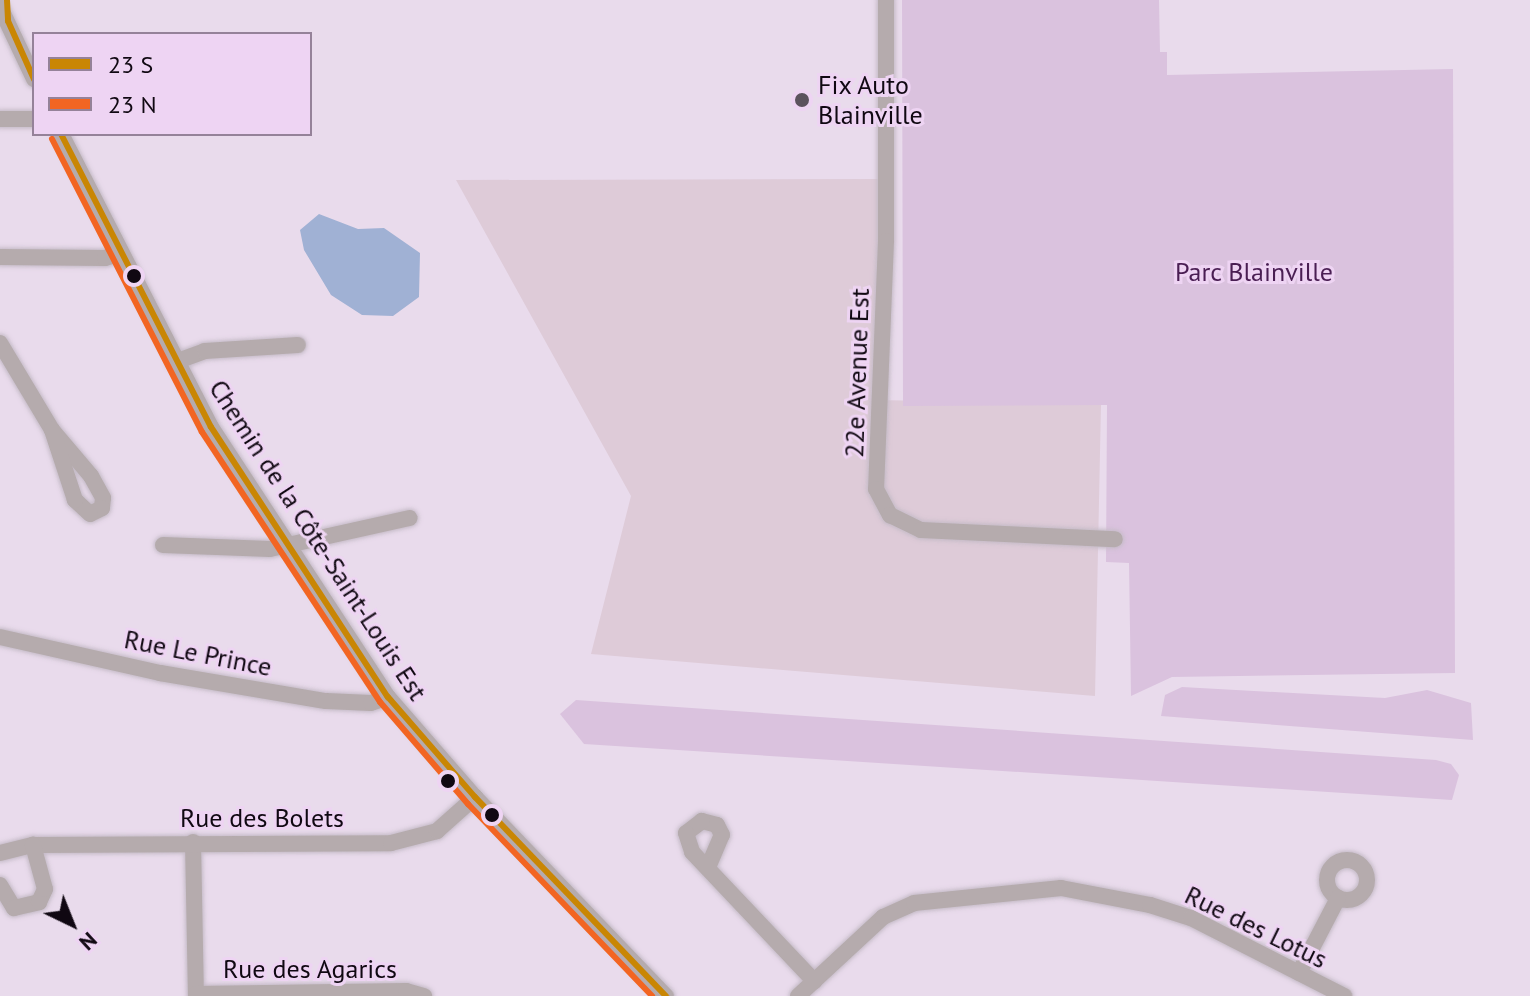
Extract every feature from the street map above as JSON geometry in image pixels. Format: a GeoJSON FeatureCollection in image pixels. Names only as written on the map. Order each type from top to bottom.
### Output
{"type":"FeatureCollection","features":[{"type":"Feature","properties":{"kind":"street"},"geometry":{"type":"LineString","coordinates":[[7,0],[4,14],[32,75]]}},
{"type":"Feature","properties":{"kind":"street","name":"22e Avenue Est"},"geometry":{"type":"LineString","coordinates":[[886,0],[886,241],[876,489],[890,515],[921,530],[1115,539]]}},
{"type":"Feature","properties":{"kind":"street"},"geometry":{"type":"LineString","coordinates":[[0,119],[32,119]]}},
{"type":"Feature","properties":{"kind":"street","name":"Chemin de la Côte-Saint-Louis Est"},"geometry":{"type":"LineString","coordinates":[[62,136],[175,362],[288,546],[388,697],[475,797],[666,996]]}},
{"type":"Feature","properties":{"kind":"street"},"geometry":{"type":"LineString","coordinates":[[0,257],[105,258],[121,253]]}},
{"type":"Feature","properties":{"kind":"street"},"geometry":{"type":"LineString","coordinates":[[0,343],[52,430],[91,476],[103,498],[102,508],[90,514],[75,500],[52,430]]}},
{"type":"Feature","properties":{"kind":"street"},"geometry":{"type":"LineString","coordinates":[[175,362],[205,351],[298,345]]}},
{"type":"Feature","properties":{"kind":"street"},"geometry":{"type":"LineString","coordinates":[[163,545],[288,546],[410,518]]}},
{"type":"Feature","properties":{"kind":"street","name":"Rue Le Prince"},"geometry":{"type":"LineString","coordinates":[[0,637],[160,673],[326,701],[371,703],[388,697]]}},
{"type":"Feature","properties":{"kind":"street","name":"Rue des Bolets"},"geometry":{"type":"LineString","coordinates":[[0,853],[33,845],[391,843],[437,831],[475,797]]}},
{"type":"Feature","properties":{"kind":"street"},"geometry":{"type":"LineString","coordinates":[[193,842],[196,995]]}},
{"type":"Feature","properties":{"kind":"street"},"geometry":{"type":"LineString","coordinates":[[0,885],[14,908],[39,902],[45,889],[33,845]]}},
{"type":"Feature","properties":{"kind":"street"},"geometry":{"type":"LineString","coordinates":[[709,865],[814,981]]}},
{"type":"Feature","properties":{"kind":"street","name":"Rue des Lotus"},"geometry":{"type":"LineString","coordinates":[[798,996],[883,917],[914,903],[1061,888],[1150,905],[1191,918],[1344,996]]}},
{"type":"Feature","properties":{"kind":"street"},"geometry":{"type":"LineString","coordinates":[[1299,973],[1338,898]]}},
{"type":"Feature","properties":{"kind":"street","name":"Rue des Agarics"},"geometry":{"type":"LineString","coordinates":[[196,995],[406,991],[424,996]]}},
{"type":"Feature","properties":{"kind":"shaded area"},"geometry":{"type":"Polygon","coordinates":[[[882,179],[874,400],[1101,404],[1095,696],[591,654],[631,496],[456,180],[882,179]]]}},
{"type":"Feature","properties":{"kind":"green space","name":"Parc Blainville"},"geometry":{"type":"Polygon","coordinates":[[[902,0],[1159,0],[1160,52],[1167,52],[1167,75],[1453,69],[1455,673],[1172,677],[1131,696],[1129,563],[1106,562],[1107,405],[903,406],[902,0]]]}},
{"type":"Feature","properties":{"kind":"green space"},"geometry":{"type":"Polygon","coordinates":[[[1182,687],[1385,698],[1427,690],[1471,703],[1473,740],[1161,716],[1165,695],[1182,687]]]}},
{"type":"Feature","properties":{"kind":"green space"},"geometry":{"type":"Polygon","coordinates":[[[576,700],[1436,760],[1451,764],[1459,775],[1452,800],[584,744],[560,714],[576,700]]]}},
{"type":"Feature","properties":{"kind":"water"},"geometry":{"type":"Polygon","coordinates":[[[319,214],[358,229],[384,228],[420,253],[419,297],[393,316],[362,315],[331,295],[304,250],[300,230],[319,214]]]}},
{"type":"Feature","properties":{"kind":"transit line"},"geometry":{"type":"LineString","coordinates":[[7,0],[8,21],[32,75]]}},
{"type":"Feature","properties":{"kind":"transit line"},"geometry":{"type":"LineString","coordinates":[[62,136],[211,427],[388,697],[475,797],[666,996]]}},
{"type":"Feature","properties":{"kind":"transit line"},"geometry":{"type":"LineString","coordinates":[[52,139],[202,432],[380,702],[468,804],[652,996]]}},
{"type":"Feature","properties":{"kind":"place","name":"Fix Auto Blainville"},"geometry":{"type":"Point","coordinates":[802,100]}}]}
